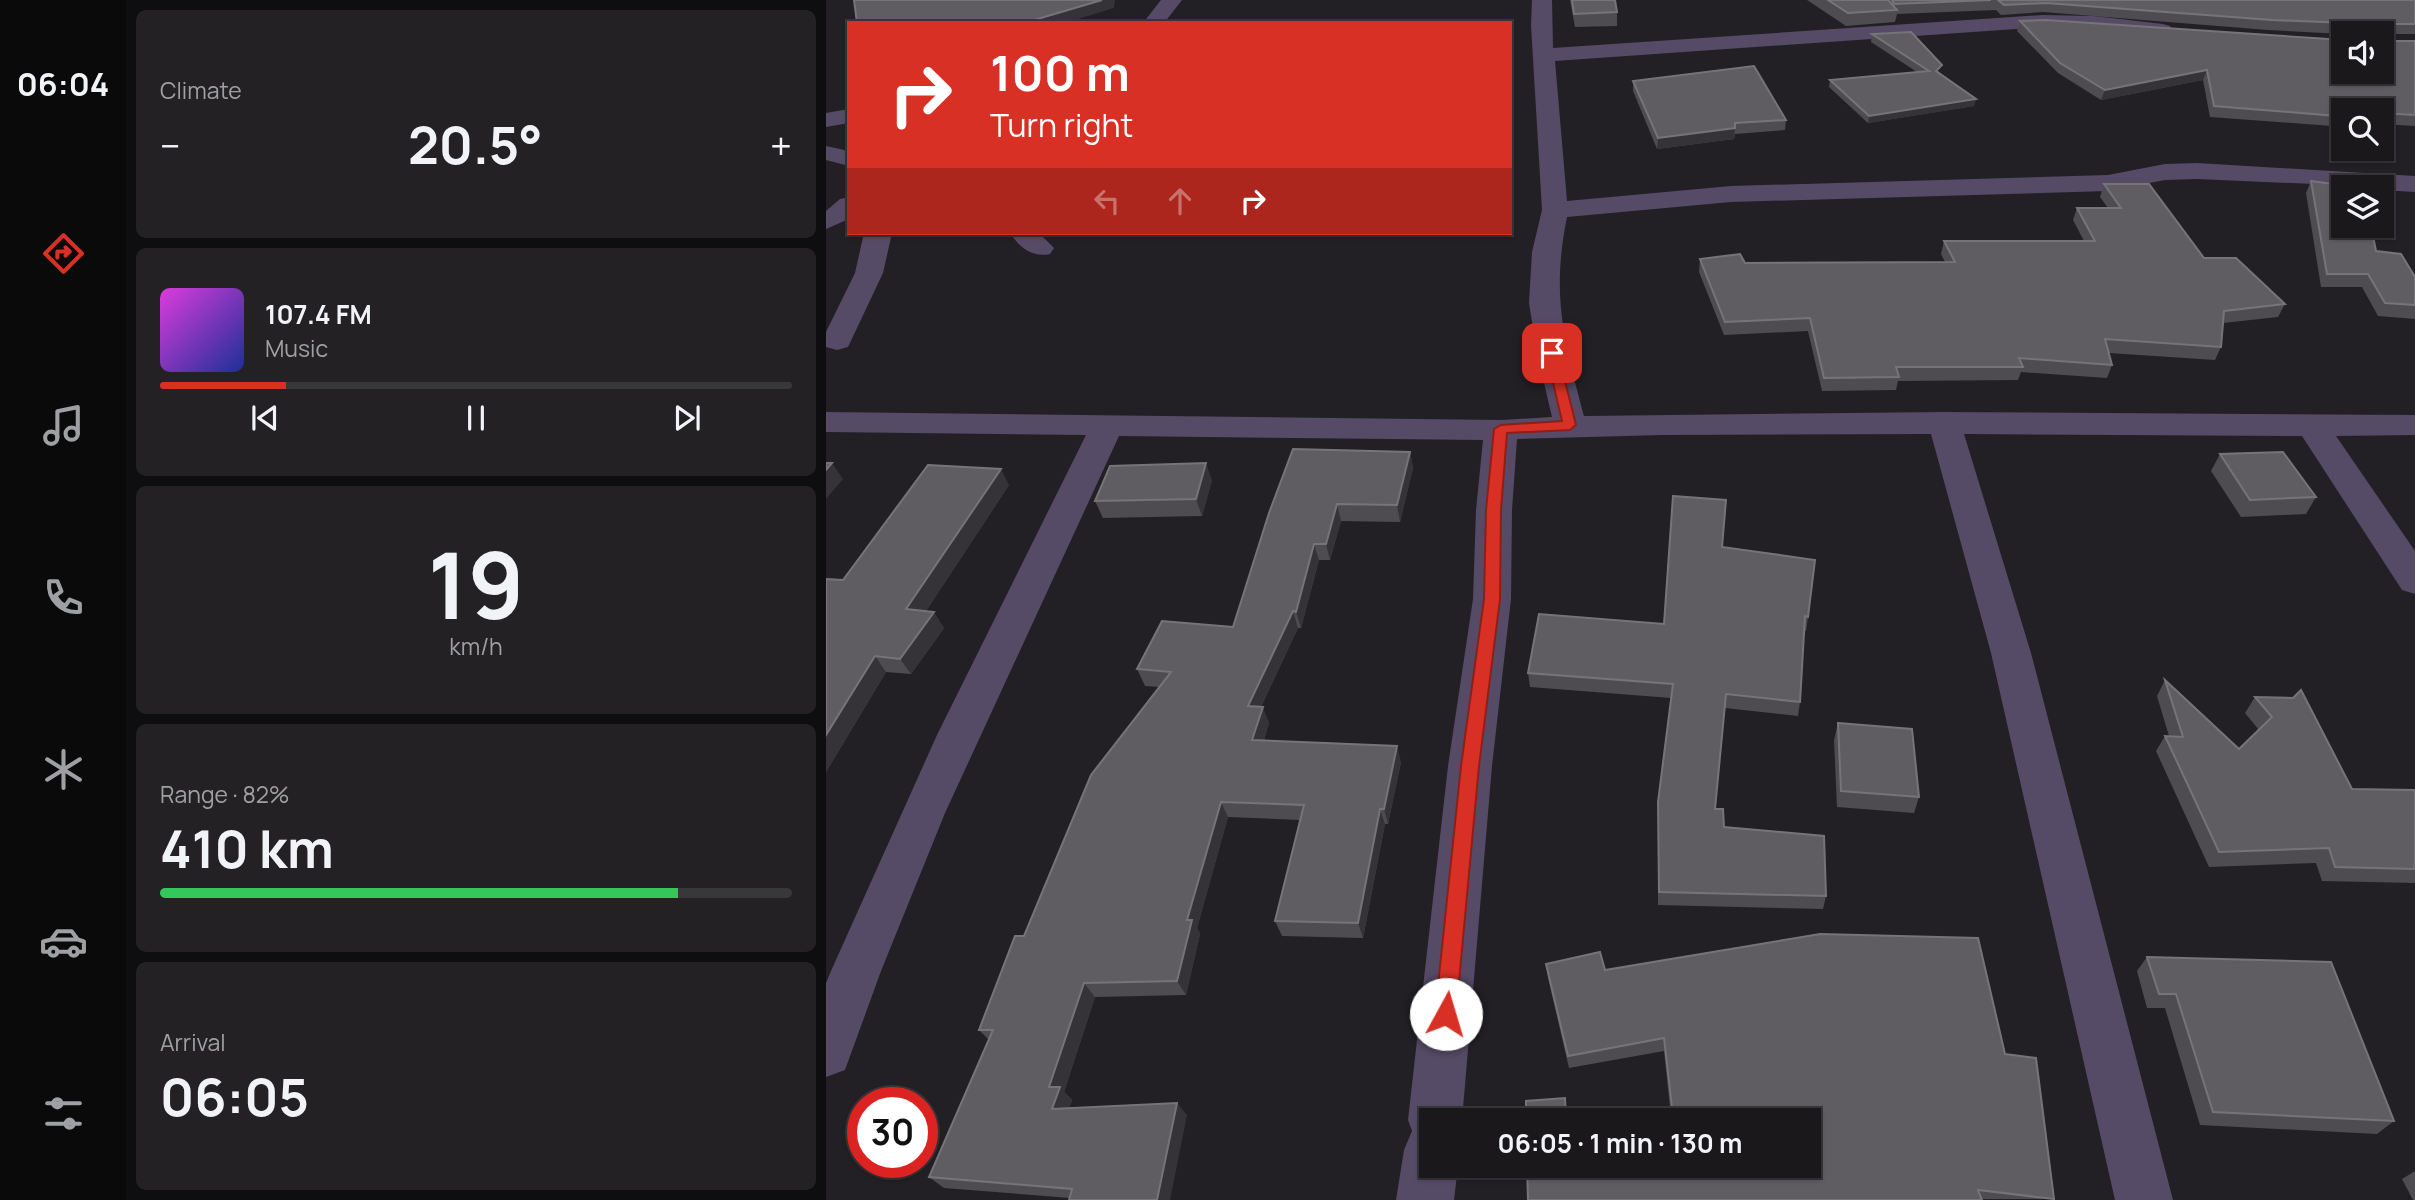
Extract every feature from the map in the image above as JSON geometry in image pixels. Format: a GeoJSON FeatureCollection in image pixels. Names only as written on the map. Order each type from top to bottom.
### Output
{"type":"FeatureCollection","features":[{"type":"Feature","properties":{"kind":"street"},"geometry":{"type":"LineString","coordinates":[[1155,21],[1172,0]]}},
{"type":"Feature","properties":{"kind":"street"},"geometry":{"type":"LineString","coordinates":[[1535,17],[1544,55],[1555,210],[1546,252],[1544,303],[1552,353],[1570,425]]}},
{"type":"Feature","properties":{"kind":"street"},"geometry":{"type":"LineString","coordinates":[[1544,55],[2043,21],[2094,22],[2177,32]]}},
{"type":"Feature","properties":{"kind":"street"},"geometry":{"type":"LineString","coordinates":[[826,120],[847,116]]}},
{"type":"Feature","properties":{"kind":"street"},"geometry":{"type":"LineString","coordinates":[[826,153],[847,158]]}},
{"type":"Feature","properties":{"kind":"street"},"geometry":{"type":"LineString","coordinates":[[1555,210],[1731,194],[2108,183],[2165,172],[2197,171],[2415,184]]}},
{"type":"Feature","properties":{"kind":"street"},"geometry":{"type":"LineString","coordinates":[[826,221],[847,206]]}},
{"type":"Feature","properties":{"kind":"street"},"geometry":{"type":"LineString","coordinates":[[837,341],[869,273],[878,235]]}},
{"type":"Feature","properties":{"kind":"street"},"geometry":{"type":"LineString","coordinates":[[826,422],[1501,429],[1570,425],[1944,422],[2415,425]]}},
{"type":"Feature","properties":{"kind":"street"},"geometry":{"type":"LineString","coordinates":[[1944,422],[2011,653],[2144,1200]]}},
{"type":"Feature","properties":{"kind":"street"},"geometry":{"type":"LineString","coordinates":[[826,1051],[850,983],[942,767],[1108,425]]}},
{"type":"Feature","properties":{"kind":"street"},"geometry":{"type":"LineString","coordinates":[[2312,426],[2415,580]]}},
{"type":"Feature","properties":{"kind":"street"},"geometry":{"type":"LineString","coordinates":[[1436,1108],[1470,766],[1492,599],[1494,510],[1501,429]]}},
{"type":"Feature","properties":{"kind":"street"},"geometry":{"type":"LineString","coordinates":[[1425,1200],[1428,1178]]}},
{"type":"Feature","properties":{"kind":"building"},"geometry":{"type":"Polygon","coordinates":[[[854,0],[1102,0],[1031,21],[857,21],[854,0]]]}},
{"type":"Feature","properties":{"kind":"building"},"geometry":{"type":"Polygon","coordinates":[[[1572,0],[1615,0],[1617,12],[1574,14],[1572,0]]]}},
{"type":"Feature","properties":{"kind":"building"},"geometry":{"type":"Polygon","coordinates":[[[1828,0],[1888,0],[1897,10],[1848,13],[1828,0]]]}},
{"type":"Feature","properties":{"kind":"building"},"geometry":{"type":"Polygon","coordinates":[[[1892,0],[1991,0],[1894,4],[1892,0]]]}},
{"type":"Feature","properties":{"kind":"building"},"geometry":{"type":"Polygon","coordinates":[[[1998,0],[2415,0],[2415,24],[2394,24],[2394,21],[2272,20],[2046,3],[2004,5],[1998,0]]]}},
{"type":"Feature","properties":{"kind":"building"},"geometry":{"type":"Polygon","coordinates":[[[2046,20],[2331,39],[2331,84],[2394,84],[2394,41],[2415,41],[2415,115],[2394,114],[2394,98],[2331,98],[2331,116],[2214,106],[2207,70],[2105,90],[2060,63],[2020,21],[2046,20]]]}},
{"type":"Feature","properties":{"kind":"building"},"geometry":{"type":"Polygon","coordinates":[[[1911,32],[1942,65],[1936,71],[1976,99],[1869,116],[1830,80],[1929,71],[1872,34],[1911,32]]]}},
{"type":"Feature","properties":{"kind":"building"},"geometry":{"type":"Polygon","coordinates":[[[1754,66],[1786,120],[1735,123],[1735,128],[1658,138],[1633,81],[1754,66]]]}},
{"type":"Feature","properties":{"kind":"building"},"geometry":{"type":"Polygon","coordinates":[[[2311,181],[2331,184],[2331,238],[2373,238],[2376,251],[2401,254],[2415,277],[2415,305],[2385,303],[2368,274],[2327,274],[2311,181]]]}},
{"type":"Feature","properties":{"kind":"building"},"geometry":{"type":"Polygon","coordinates":[[[2104,184],[2149,184],[2204,258],[2236,258],[2285,304],[2224,311],[2221,347],[2105,339],[2112,365],[2019,358],[2023,367],[1896,367],[1899,377],[1824,378],[1810,318],[1725,322],[1700,259],[1740,254],[1745,263],[1955,262],[1944,241],[2095,241],[2077,208],[2121,208],[2104,184]]]}},
{"type":"Feature","properties":{"kind":"building"},"geometry":{"type":"Polygon","coordinates":[[[1293,449],[1410,452],[1397,505],[1337,504],[1326,544],[1314,544],[1296,612],[1293,611],[1248,706],[1263,707],[1252,740],[1397,746],[1384,809],[1380,809],[1358,923],[1275,921],[1304,805],[1221,802],[1187,920],[1192,920],[1177,981],[1084,983],[1049,1087],[1060,1087],[1052,1109],[1177,1103],[1157,1200],[1069,1200],[1072,1189],[938,1178],[938,1156],[993,1030],[979,1030],[1015,936],[1024,936],[1091,775],[1171,672],[1137,669],[1162,621],[1233,627],[1269,513],[1293,449]]]}},
{"type":"Feature","properties":{"kind":"building"},"geometry":{"type":"Polygon","coordinates":[[[2283,452],[2316,497],[2250,500],[2220,454],[2283,452]]]}},
{"type":"Feature","properties":{"kind":"building"},"geometry":{"type":"Polygon","coordinates":[[[1206,463],[1196,499],[1095,501],[1110,466],[1206,463]]]}},
{"type":"Feature","properties":{"kind":"building"},"geometry":{"type":"Polygon","coordinates":[[[928,465],[1001,469],[906,609],[934,612],[900,659],[875,656],[826,735],[826,579],[843,580],[928,465]]]}},
{"type":"Feature","properties":{"kind":"building"},"geometry":{"type":"Polygon","coordinates":[[[1673,496],[1726,500],[1722,547],[1815,560],[1808,617],[1805,616],[1800,702],[1726,694],[1715,809],[1723,809],[1724,827],[1824,836],[1826,896],[1659,892],[1658,802],[1673,684],[1528,673],[1539,614],[1664,624],[1673,496]]]}},
{"type":"Feature","properties":{"kind":"building"},"geometry":{"type":"Polygon","coordinates":[[[2165,680],[2239,749],[2272,717],[2255,697],[2293,698],[2301,690],[2352,789],[2415,790],[2415,869],[2335,867],[2329,848],[2219,852],[2165,736],[2183,737],[2165,680]]]}},
{"type":"Feature","properties":{"kind":"building"},"geometry":{"type":"Polygon","coordinates":[[[1838,723],[1912,729],[1919,797],[1841,791],[1838,723]]]}},
{"type":"Feature","properties":{"kind":"building"},"geometry":{"type":"Polygon","coordinates":[[[1820,934],[1978,938],[2005,1054],[2036,1058],[2054,1199],[1978,1190],[1982,1200],[1528,1200],[1527,1178],[1821,1178],[1821,1108],[1672,1108],[1664,1038],[1568,1056],[1546,964],[1600,952],[1605,970],[1820,934]]]}},
{"type":"Feature","properties":{"kind":"building"},"geometry":{"type":"Polygon","coordinates":[[[2147,957],[2331,962],[2394,1121],[2213,1112],[2176,994],[2159,994],[2147,957]]]}},
{"type":"Feature","properties":{"kind":"building"},"geometry":{"type":"Polygon","coordinates":[[[1565,1098],[1565,1108],[1526,1108],[1526,1101],[1565,1098]]]}},
{"type":"Feature","properties":{"kind":"route"},"geometry":{"type":"LineString","coordinates":[[1446,1014],[1470,766],[1492,599],[1494,510],[1501,429],[1570,425],[1552,353]]}}]}
